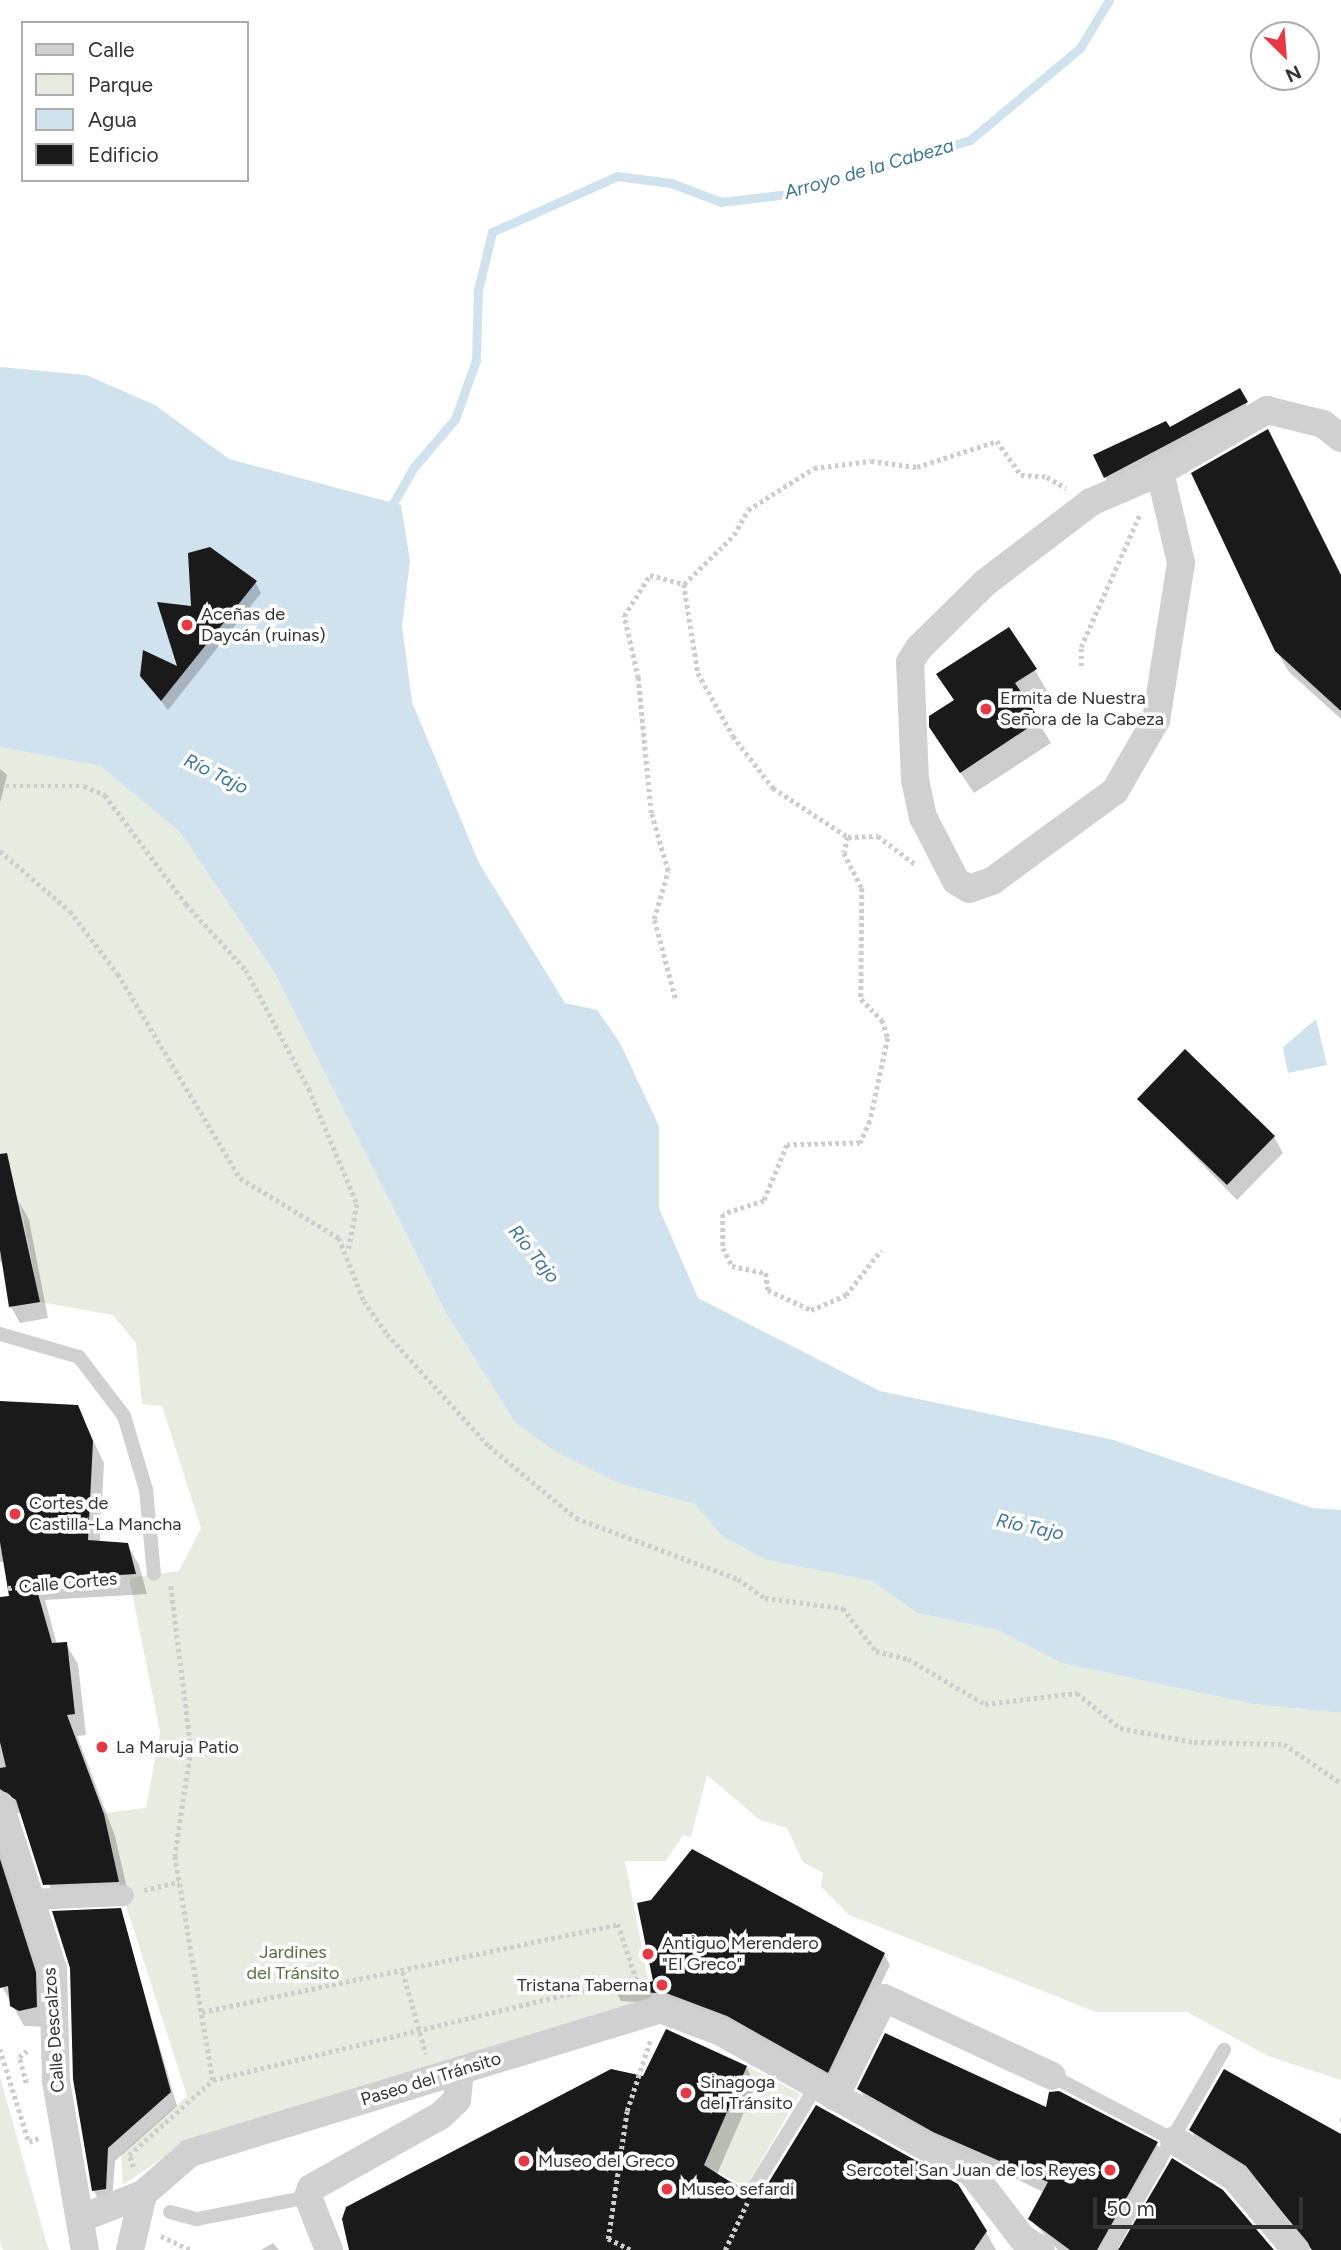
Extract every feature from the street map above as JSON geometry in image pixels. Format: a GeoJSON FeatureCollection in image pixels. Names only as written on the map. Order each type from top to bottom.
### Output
{"type":"FeatureCollection","features":[{"type":"Feature","properties":{"kind":"street"},"geometry":{"type":"LineString","coordinates":[[1160,472],[1181,563],[1156,720],[1115,791],[992,881],[969,889],[956,881],[923,817],[915,780],[910,662],[986,582],[1091,502],[1160,472],[1267,410],[1323,424],[1341,439]]}},
{"type":"Feature","properties":{"kind":"street","name":"Calle Descalzos"},"geometry":{"type":"LineString","coordinates":[[0,1805],[53,1969],[55,2045],[82,2218]]}},
{"type":"Feature","properties":{"kind":"street"},"geometry":{"type":"LineString","coordinates":[[30,1899],[123,1895]]}},
{"type":"Feature","properties":{"kind":"street"},"geometry":{"type":"LineString","coordinates":[[825,2092],[884,1998],[1052,2076]]}},
{"type":"Feature","properties":{"kind":"street"},"geometry":{"type":"LineString","coordinates":[[660,2009],[721,2032],[972,2173],[1022,2238],[1041,2250]]}},
{"type":"Feature","properties":{"kind":"street","name":"Paseo del Tránsito"},"geometry":{"type":"LineString","coordinates":[[82,2218],[144,2194],[190,2153],[660,2009]]}},
{"type":"Feature","properties":{"kind":"street"},"geometry":{"type":"LineString","coordinates":[[329,2250],[308,2197],[311,2188],[440,2116],[457,2100],[460,2070]]}},
{"type":"Feature","properties":{"kind":"street"},"geometry":{"type":"LineString","coordinates":[[1174,2140],[1234,2177],[1296,2250]]}},
{"type":"Feature","properties":{"kind":"street"},"geometry":{"type":"LineString","coordinates":[[130,2250],[144,2194]]}},
{"type":"Feature","properties":{"kind":"street"},"geometry":{"type":"LineString","coordinates":[[82,2218],[85,2250]]}},
{"type":"Feature","properties":{"kind":"lane"},"geometry":{"type":"LineString","coordinates":[[0,1334],[79,1357],[124,1416],[146,1490],[152,1577]]}},
{"type":"Feature","properties":{"kind":"lane"},"geometry":{"type":"LineString","coordinates":[[1107,2250],[1174,2140],[1224,2050]]}},
{"type":"Feature","properties":{"kind":"lane"},"geometry":{"type":"LineString","coordinates":[[1052,2076],[1174,2140]]}},
{"type":"Feature","properties":{"kind":"lane"},"geometry":{"type":"LineString","coordinates":[[755,2186],[825,2092]]}},
{"type":"Feature","properties":{"kind":"lane"},"geometry":{"type":"LineString","coordinates":[[170,2212],[197,2219],[308,2197]]}},
{"type":"Feature","properties":{"kind":"path"},"geometry":{"type":"LineString","coordinates":[[684,584],[734,535],[748,510],[814,468],[871,461],[916,467],[997,441],[1021,475],[1047,477],[1091,502]]}},
{"type":"Feature","properties":{"kind":"path"},"geometry":{"type":"LineString","coordinates":[[1082,666],[1081,647],[1160,472]]}},
{"type":"Feature","properties":{"kind":"path"},"geometry":{"type":"LineString","coordinates":[[675,998],[654,919],[668,871],[651,813],[638,678],[624,616],[650,575],[684,584]]}},
{"type":"Feature","properties":{"kind":"path"},"geometry":{"type":"LineString","coordinates":[[684,584],[698,673],[733,736],[773,788],[848,837],[878,836],[935,879],[956,881]]}},
{"type":"Feature","properties":{"kind":"path"},"geometry":{"type":"LineString","coordinates":[[6,786],[84,786],[105,795],[186,904],[247,970],[309,1089],[357,1204],[349,1249],[364,1301],[387,1334],[489,1446],[576,1518],[738,1579],[765,1598],[843,1608],[876,1651],[908,1659],[985,1704],[1077,1693],[1120,1728],[1194,1742],[1284,1744],[1341,1783]]}},
{"type":"Feature","properties":{"kind":"path"},"geometry":{"type":"LineString","coordinates":[[848,837],[844,853],[862,888],[861,999],[882,1020],[888,1038],[870,1121],[860,1143],[787,1145],[764,1201],[723,1213],[723,1248],[732,1266],[766,1273],[768,1290],[811,1310],[846,1295],[881,1250]]}},
{"type":"Feature","properties":{"kind":"path"},"geometry":{"type":"LineString","coordinates":[[0,850],[70,911],[118,974],[240,1178],[326,1228],[349,1249]]}},
{"type":"Feature","properties":{"kind":"path"},"geometry":{"type":"LineString","coordinates":[[152,1577],[170,1579],[191,1750],[178,1811],[179,1882],[213,2080]]}},
{"type":"Feature","properties":{"kind":"path","name":"Calle Cortes"},"geometry":{"type":"LineString","coordinates":[[8,1588],[152,1577]]}},
{"type":"Feature","properties":{"kind":"path"},"geometry":{"type":"LineString","coordinates":[[123,1895],[179,1882]]}},
{"type":"Feature","properties":{"kind":"path"},"geometry":{"type":"LineString","coordinates":[[202,2012],[618,1924],[636,1978],[660,2009],[627,2111],[608,2239],[630,2250]]}},
{"type":"Feature","properties":{"kind":"path"},"geometry":{"type":"LineString","coordinates":[[402,1971],[432,2079]]}},
{"type":"Feature","properties":{"kind":"path"},"geometry":{"type":"LineString","coordinates":[[144,2194],[129,2155],[213,2080],[636,1978]]}},
{"type":"Feature","properties":{"kind":"path"},"geometry":{"type":"LineString","coordinates":[[649,2042],[657,2046]]}},
{"type":"Feature","properties":{"kind":"path"},"geometry":{"type":"LineString","coordinates":[[29,2092],[19,2057],[55,2045]]}},
{"type":"Feature","properties":{"kind":"path"},"geometry":{"type":"LineString","coordinates":[[0,2049],[29,2142],[39,2137],[38,2127]]}},
{"type":"Feature","properties":{"kind":"path"},"geometry":{"type":"LineString","coordinates":[[724,2250],[755,2186]]}},
{"type":"Feature","properties":{"kind":"green space","name":"Jardines del Tránsito"},"geometry":{"type":"Polygon","coordinates":[[[0,747],[100,766],[180,832],[274,972],[445,1311],[621,1484],[695,1504],[722,1536],[766,1560],[872,1581],[917,1613],[998,1630],[1061,1663],[1253,1704],[1341,1713],[1341,2080],[1268,2056],[1187,2012],[1096,2012],[849,1915],[821,1887],[823,1873],[803,1862],[787,1828],[760,1820],[707,1775],[691,1837],[683,1835],[666,1861],[625,1861],[652,1999],[182,2145],[123,2185],[121,2154],[187,2096],[121,1890],[104,1813],[146,1808],[160,1732],[129,1578],[179,1571],[201,1528],[162,1406],[142,1404],[136,1343],[113,1315],[40,1302],[20,1202],[0,1172],[0,747]]]}},
{"type":"Feature","properties":{"kind":"green space","name":"Sinagoga del Tránsito"},"geometry":{"type":"Polygon","coordinates":[[[747,2066],[800,2094],[746,2187],[704,2165],[747,2066]]]}},
{"type":"Feature","properties":{"kind":"green space"},"geometry":{"type":"Polygon","coordinates":[[[0,2077],[49,2250],[3,2250],[0,2242],[0,2077]]]}},
{"type":"Feature","properties":{"kind":"water","name":"Río Tajo"},"geometry":{"type":"Polygon","coordinates":[[[0,367],[86,375],[155,405],[229,459],[401,505],[410,561],[402,626],[412,702],[479,863],[565,1003],[597,1010],[620,1043],[659,1126],[659,1208],[698,1298],[880,1391],[1114,1440],[1312,1508],[1341,1510],[1341,1713],[1253,1704],[1061,1663],[998,1630],[917,1613],[872,1581],[766,1560],[722,1536],[695,1504],[621,1484],[553,1450],[515,1422],[445,1311],[274,972],[180,832],[100,766],[0,747],[0,367]]]}},
{"type":"Feature","properties":{"kind":"water"},"geometry":{"type":"Polygon","coordinates":[[[1316,1019],[1327,1065],[1288,1073],[1283,1047],[1316,1019]]]}},
{"type":"Feature","properties":{"kind":"building"},"geometry":{"type":"Polygon","coordinates":[[[1240,388],[1248,402],[1104,478],[1093,455],[1166,421],[1170,427],[1240,388]]]}},
{"type":"Feature","properties":{"kind":"building"},"geometry":{"type":"Polygon","coordinates":[[[1268,429],[1341,575],[1341,711],[1275,651],[1191,473],[1268,429]]]}},
{"type":"Feature","properties":{"kind":"building"},"geometry":{"type":"Polygon","coordinates":[[[210,547],[257,581],[161,701],[140,676],[143,650],[177,666],[157,602],[191,606],[188,553],[210,547]]]}},
{"type":"Feature","properties":{"kind":"building","name":"Ermita de Nuestra Señora de la Cabeza"},"geometry":{"type":"Polygon","coordinates":[[[1009,627],[1037,669],[1015,683],[1040,720],[960,773],[929,727],[929,716],[954,700],[936,674],[1009,627]]]}},
{"type":"Feature","properties":{"kind":"building"},"geometry":{"type":"Polygon","coordinates":[[[1185,1049],[1275,1136],[1227,1185],[1137,1099],[1185,1049]]]}},
{"type":"Feature","properties":{"kind":"building"},"geometry":{"type":"Polygon","coordinates":[[[7,1153],[40,1302],[9,1307],[0,1250],[0,1154],[7,1153]]]}},
{"type":"Feature","properties":{"kind":"building"},"geometry":{"type":"Polygon","coordinates":[[[0,1401],[78,1405],[93,1441],[88,1540],[128,1543],[136,1574],[34,1580],[52,1643],[67,1642],[75,1714],[67,1715],[104,1814],[119,1882],[43,1885],[16,1800],[0,1789],[0,1768],[6,1767],[0,1742],[0,1597],[9,1596],[0,1542],[0,1401]]]}},
{"type":"Feature","properties":{"kind":"building"},"geometry":{"type":"Polygon","coordinates":[[[692,1849],[885,1953],[828,2073],[727,2016],[666,1993],[613,1992],[653,1981],[637,1903],[651,1900],[692,1849]]]}},
{"type":"Feature","properties":{"kind":"building"},"geometry":{"type":"Polygon","coordinates":[[[0,1859],[36,1972],[37,2007],[19,2011],[10,2006],[8,1986],[0,1988],[0,1859]]]}},
{"type":"Feature","properties":{"kind":"building"},"geometry":{"type":"Polygon","coordinates":[[[121,1908],[171,2092],[108,2148],[106,2189],[92,2191],[73,2079],[70,1968],[52,1911],[121,1908]]]}},
{"type":"Feature","properties":{"kind":"building"},"geometry":{"type":"Polygon","coordinates":[[[666,2029],[747,2066],[704,2165],[749,2194],[761,2195],[816,2105],[958,2184],[987,2231],[974,2250],[349,2250],[342,2219],[346,2207],[611,2069],[643,2076],[666,2029]]]}},
{"type":"Feature","properties":{"kind":"building"},"geometry":{"type":"Polygon","coordinates":[[[885,2033],[1046,2107],[1049,2092],[1059,2091],[1158,2142],[1097,2250],[1070,2250],[1028,2219],[1048,2182],[933,2132],[857,2089],[885,2033]]]}},
{"type":"Feature","properties":{"kind":"building"},"geometry":{"type":"Polygon","coordinates":[[[1224,2069],[1341,2134],[1341,2250],[1312,2250],[1246,2166],[1189,2130],[1224,2069]]]}},
{"type":"Feature","properties":{"kind":"building"},"geometry":{"type":"Polygon","coordinates":[[[1172,2158],[1223,2190],[1274,2250],[1118,2250],[1172,2158]]]}},
{"type":"Feature","properties":{"kind":"waterway","name":"Arroyo de la Cabeza"},"geometry":{"type":"LineString","coordinates":[[388,512],[414,467],[455,419],[476,360],[478,290],[492,232],[617,176],[671,183],[721,202],[788,194],[970,140],[1080,48],[1109,0]]}},
{"type":"Feature","properties":{"kind":"place","name":"Aceñas de Daycán (ruinas)"},"geometry":{"type":"Point","coordinates":[187,625]}},
{"type":"Feature","properties":{"kind":"place","name":"Ermita de Nuestra Señora de la Cabeza"},"geometry":{"type":"Point","coordinates":[986,709]}},
{"type":"Feature","properties":{"kind":"place","name":"Cortes de Castilla-La Mancha"},"geometry":{"type":"Point","coordinates":[15,1514]}},
{"type":"Feature","properties":{"kind":"place","name":"La Maruja Patio"},"geometry":{"type":"Point","coordinates":[102,1747]}},
{"type":"Feature","properties":{"kind":"place","name":"Antiguo Merendero \"El Greco\""},"geometry":{"type":"Point","coordinates":[648,1954]}},
{"type":"Feature","properties":{"kind":"place","name":"Tristana Taberna"},"geometry":{"type":"Point","coordinates":[662,1985]}},
{"type":"Feature","properties":{"kind":"place","name":"Sinagoga del Tránsito"},"geometry":{"type":"Point","coordinates":[686,2093]}},
{"type":"Feature","properties":{"kind":"place","name":"Museo del Greco"},"geometry":{"type":"Point","coordinates":[524,2161]}},
{"type":"Feature","properties":{"kind":"place","name":"Sercotel San Juan de los Reyes"},"geometry":{"type":"Point","coordinates":[1110,2170]}},
{"type":"Feature","properties":{"kind":"place","name":"Museo sefardi"},"geometry":{"type":"Point","coordinates":[667,2189]}}]}
